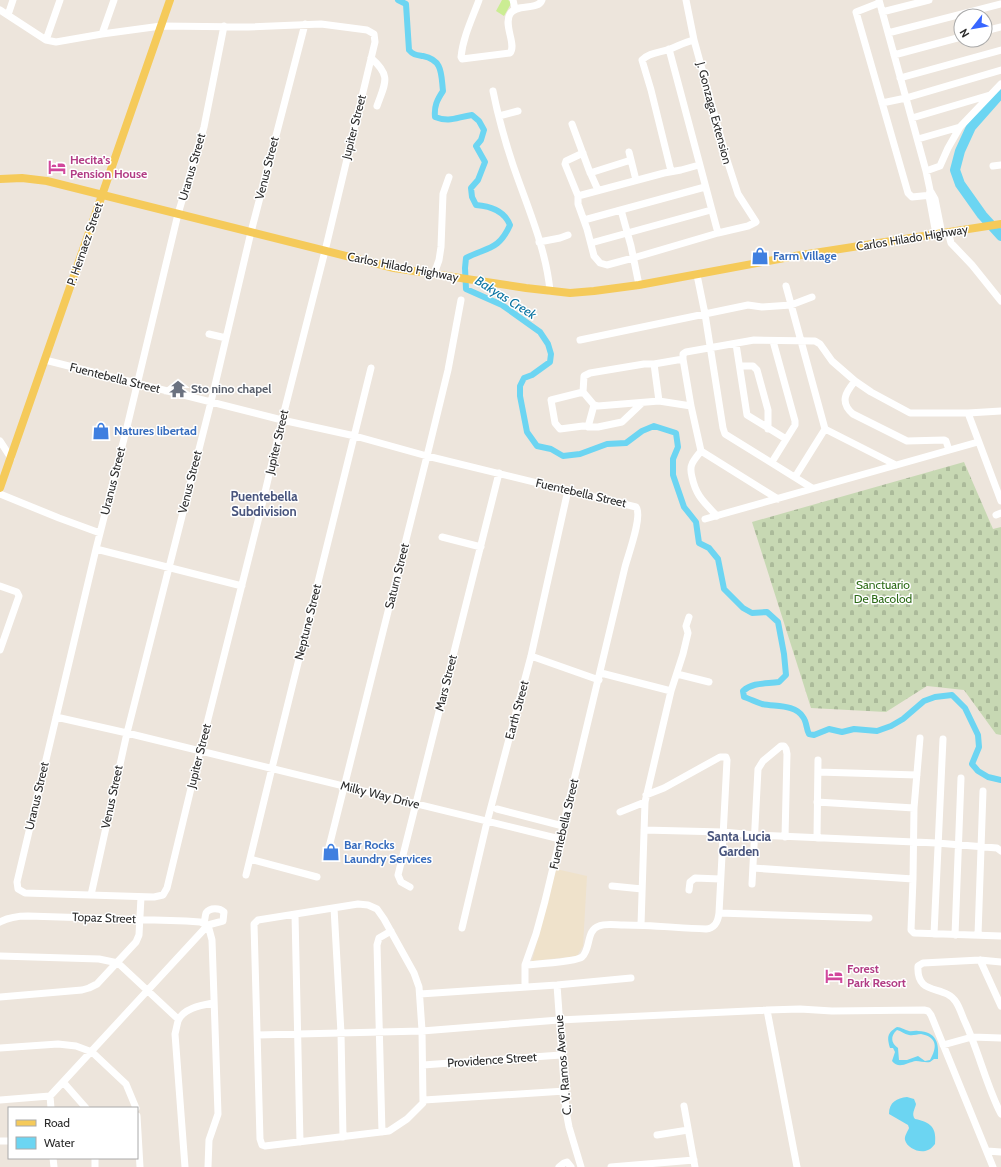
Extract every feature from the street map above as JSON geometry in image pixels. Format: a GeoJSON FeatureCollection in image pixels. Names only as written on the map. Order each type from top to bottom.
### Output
{"type":"FeatureCollection","features":[{"type":"Feature","properties":{"kind":"main road","name":"P. Hernaez Street"},"geometry":{"type":"LineString","coordinates":[[0,488],[2,478],[11,458],[170,0]]}},
{"type":"Feature","properties":{"kind":"main road","name":"Carlos Hilado Highway"},"geometry":{"type":"LineString","coordinates":[[0,179],[22,178],[47,181],[101,196],[394,268],[570,293],[639,285],[777,259],[1001,224]]}},
{"type":"Feature","properties":{"kind":"street"},"geometry":{"type":"LineString","coordinates":[[8,15],[13,0]]}},
{"type":"Feature","properties":{"kind":"street"},"geometry":{"type":"LineString","coordinates":[[46,40],[60,0]]}},
{"type":"Feature","properties":{"kind":"street"},"geometry":{"type":"LineString","coordinates":[[102,34],[114,0]]}},
{"type":"Feature","properties":{"kind":"street"},"geometry":{"type":"LineString","coordinates":[[479,0],[465,38],[461,52],[462,59],[510,53],[508,23],[509,15],[515,9],[538,5],[542,0]]}},
{"type":"Feature","properties":{"kind":"street"},"geometry":{"type":"LineString","coordinates":[[513,0],[515,9]]}},
{"type":"Feature","properties":{"kind":"street","name":"J. Gonzaga Extension"},"geometry":{"type":"LineString","coordinates":[[686,0],[694,40],[732,176],[738,194],[756,222],[748,226],[718,233]]}},
{"type":"Feature","properties":{"kind":"street"},"geometry":{"type":"LineString","coordinates":[[882,12],[929,0]]}},
{"type":"Feature","properties":{"kind":"street"},"geometry":{"type":"LineString","coordinates":[[931,193],[912,197],[908,192],[856,12],[879,1],[918,138],[942,233],[972,265],[1001,301]]}},
{"type":"Feature","properties":{"kind":"street"},"geometry":{"type":"LineString","coordinates":[[888,33],[1001,4]]}},
{"type":"Feature","properties":{"kind":"street"},"geometry":{"type":"LineString","coordinates":[[0,10],[46,40],[56,42],[161,26],[305,24]]}},
{"type":"Feature","properties":{"kind":"street","name":"Jupiter Street"},"geometry":{"type":"LineString","coordinates":[[142,897],[163,895],[167,888],[325,251],[375,42],[374,34],[366,30],[305,24]]}},
{"type":"Feature","properties":{"kind":"street","name":"Venus Street"},"geometry":{"type":"LineString","coordinates":[[91,895],[127,733],[211,402],[291,71],[305,24]]}},
{"type":"Feature","properties":{"kind":"street","name":"Uranus Street"},"geometry":{"type":"LineString","coordinates":[[91,895],[25,893],[18,889],[17,882],[96,549],[138,384],[178,214],[204,127],[224,26]]}},
{"type":"Feature","properties":{"kind":"street"},"geometry":{"type":"LineString","coordinates":[[894,55],[953,39]]}},
{"type":"Feature","properties":{"kind":"street"},"geometry":{"type":"LineString","coordinates":[[671,171],[642,60],[650,54],[694,40]]}},
{"type":"Feature","properties":{"kind":"street"},"geometry":{"type":"LineString","coordinates":[[583,153],[565,162],[578,196],[578,204],[594,256],[600,263],[607,265],[718,233],[669,49]]}},
{"type":"Feature","properties":{"kind":"street"},"geometry":{"type":"LineString","coordinates":[[900,78],[1001,50]]}},
{"type":"Feature","properties":{"kind":"street"},"geometry":{"type":"LineString","coordinates":[[371,58],[380,66],[384,72],[385,79],[377,106]]}},
{"type":"Feature","properties":{"kind":"street"},"geometry":{"type":"LineString","coordinates":[[882,103],[906,98],[1001,70]]}},
{"type":"Feature","properties":{"kind":"street"},"geometry":{"type":"LineString","coordinates":[[926,171],[940,166],[960,127],[1001,84]]}},
{"type":"Feature","properties":{"kind":"street"},"geometry":{"type":"LineString","coordinates":[[493,91],[513,165],[532,217],[549,277],[550,291]]}},
{"type":"Feature","properties":{"kind":"street"},"geometry":{"type":"LineString","coordinates":[[912,118],[990,95]]}},
{"type":"Feature","properties":{"kind":"street"},"geometry":{"type":"LineString","coordinates":[[499,116],[518,111]]}},
{"type":"Feature","properties":{"kind":"street"},"geometry":{"type":"LineString","coordinates":[[572,124],[598,190]]}},
{"type":"Feature","properties":{"kind":"street"},"geometry":{"type":"LineString","coordinates":[[918,138],[960,127]]}},
{"type":"Feature","properties":{"kind":"street"},"geometry":{"type":"LineString","coordinates":[[629,152],[636,180]]}},
{"type":"Feature","properties":{"kind":"street"},"geometry":{"type":"LineString","coordinates":[[590,172],[631,160]]}},
{"type":"Feature","properties":{"kind":"street"},"geometry":{"type":"LineString","coordinates":[[578,196],[699,165]]}},
{"type":"Feature","properties":{"kind":"street"},"geometry":{"type":"LineString","coordinates":[[993,166],[1001,165]]}},
{"type":"Feature","properties":{"kind":"street"},"geometry":{"type":"LineString","coordinates":[[434,274],[439,260],[441,247],[443,194],[449,177]]}},
{"type":"Feature","properties":{"kind":"street"},"geometry":{"type":"LineString","coordinates":[[584,220],[705,187]]}},
{"type":"Feature","properties":{"kind":"street"},"geometry":{"type":"LineString","coordinates":[[621,210],[628,233],[639,285]]}},
{"type":"Feature","properties":{"kind":"street"},"geometry":{"type":"LineString","coordinates":[[591,243],[711,210]]}},
{"type":"Feature","properties":{"kind":"street"},"geometry":{"type":"LineString","coordinates":[[539,242],[568,235]]}},
{"type":"Feature","properties":{"kind":"street"},"geometry":{"type":"LineString","coordinates":[[696,275],[705,314],[725,434],[812,488]]}},
{"type":"Feature","properties":{"kind":"street"},"geometry":{"type":"LineString","coordinates":[[786,286],[790,305],[826,429],[896,465]]}},
{"type":"Feature","properties":{"kind":"street"},"geometry":{"type":"LineString","coordinates":[[580,340],[748,306],[762,307],[790,305],[812,297]]}},
{"type":"Feature","properties":{"kind":"street","name":"Saturn Street"},"geometry":{"type":"LineString","coordinates":[[328,851],[448,370],[461,300]]}},
{"type":"Feature","properties":{"kind":"street"},"geometry":{"type":"LineString","coordinates":[[209,334],[226,338]]}},
{"type":"Feature","properties":{"kind":"street"},"geometry":{"type":"LineString","coordinates":[[778,499],[701,451],[683,359],[683,354],[686,352],[736,344],[748,340],[815,341],[820,344],[832,361],[855,381],[871,392],[910,413],[968,413],[1001,411]]}},
{"type":"Feature","properties":{"kind":"street"},"geometry":{"type":"LineString","coordinates":[[772,462],[796,421],[773,341]]}},
{"type":"Feature","properties":{"kind":"street"},"geometry":{"type":"LineString","coordinates":[[736,344],[746,413],[748,417],[786,439]]}},
{"type":"Feature","properties":{"kind":"street"},"geometry":{"type":"LineString","coordinates":[[683,359],[654,364],[644,364],[586,375],[583,379],[583,392],[594,405],[640,404],[659,401],[691,406]]}},
{"type":"Feature","properties":{"kind":"street","name":"Fuentebella Street"},"geometry":{"type":"LineString","coordinates":[[45,360],[282,420],[355,436],[427,456],[634,506],[639,510],[634,536],[625,567],[560,839],[536,934],[525,965],[525,986]]}},
{"type":"Feature","properties":{"kind":"street"},"geometry":{"type":"LineString","coordinates":[[654,364],[659,401]]}},
{"type":"Feature","properties":{"kind":"street"},"geometry":{"type":"LineString","coordinates":[[740,366],[753,366],[757,370],[768,410],[768,429]]}},
{"type":"Feature","properties":{"kind":"street","name":"Neptune Street"},"geometry":{"type":"LineString","coordinates":[[246,875],[371,368]]}},
{"type":"Feature","properties":{"kind":"street"},"geometry":{"type":"LineString","coordinates":[[855,381],[845,393],[848,408],[852,414],[907,440],[944,440],[950,450]]}},
{"type":"Feature","properties":{"kind":"street"},"geometry":{"type":"LineString","coordinates":[[583,392],[552,399],[550,402],[555,423],[558,428],[598,427],[624,422],[640,404]]}},
{"type":"Feature","properties":{"kind":"street"},"geometry":{"type":"LineString","coordinates":[[588,427],[594,405]]}},
{"type":"Feature","properties":{"kind":"street"},"geometry":{"type":"LineString","coordinates":[[968,413],[1001,501]]}},
{"type":"Feature","properties":{"kind":"street"},"geometry":{"type":"LineString","coordinates":[[795,477],[826,429]]}},
{"type":"Feature","properties":{"kind":"street"},"geometry":{"type":"LineString","coordinates":[[0,441],[11,458]]}},
{"type":"Feature","properties":{"kind":"street"},"geometry":{"type":"LineString","coordinates":[[705,519],[978,442]]}},
{"type":"Feature","properties":{"kind":"street"},"geometry":{"type":"LineString","coordinates":[[701,451],[692,463],[691,467],[696,492],[702,501],[717,516]]}},
{"type":"Feature","properties":{"kind":"street","name":"Mars Street"},"geometry":{"type":"LineString","coordinates":[[410,887],[401,882],[398,875],[499,473]]}},
{"type":"Feature","properties":{"kind":"street","name":"Earth Street"},"geometry":{"type":"LineString","coordinates":[[462,928],[487,822],[531,656],[568,490]]}},
{"type":"Feature","properties":{"kind":"street"},"geometry":{"type":"LineString","coordinates":[[0,494],[100,533]]}},
{"type":"Feature","properties":{"kind":"street"},"geometry":{"type":"LineString","coordinates":[[442,537],[481,547]]}},
{"type":"Feature","properties":{"kind":"street"},"geometry":{"type":"LineString","coordinates":[[96,549],[242,586]]}},
{"type":"Feature","properties":{"kind":"street"},"geometry":{"type":"LineString","coordinates":[[0,586],[16,592],[19,596],[0,650]]}},
{"type":"Feature","properties":{"kind":"street"},"geometry":{"type":"LineString","coordinates":[[640,925],[646,798],[671,691],[687,636],[686,628],[690,616]]}},
{"type":"Feature","properties":{"kind":"street"},"geometry":{"type":"LineString","coordinates":[[531,656],[600,676],[671,691]]}},
{"type":"Feature","properties":{"kind":"street"},"geometry":{"type":"LineString","coordinates":[[677,674],[709,682]]}},
{"type":"Feature","properties":{"kind":"street","name":"Milky Way Drive"},"geometry":{"type":"LineString","coordinates":[[56,717],[272,768],[560,839]]}},
{"type":"Feature","properties":{"kind":"street"},"geometry":{"type":"LineString","coordinates":[[920,738],[914,808],[911,930],[914,933],[1001,936]]}},
{"type":"Feature","properties":{"kind":"street"},"geometry":{"type":"LineString","coordinates":[[934,934],[943,739]]}},
{"type":"Feature","properties":{"kind":"street"},"geometry":{"type":"LineString","coordinates":[[752,884],[758,769],[763,761],[778,747],[784,746],[787,754],[785,836]]}},
{"type":"Feature","properties":{"kind":"street"},"geometry":{"type":"LineString","coordinates":[[525,965],[578,959],[585,953],[591,933],[599,926],[606,924],[706,930],[715,926],[718,921],[719,913],[726,757],[720,757],[620,812]]}},
{"type":"Feature","properties":{"kind":"street"},"geometry":{"type":"LineString","coordinates":[[817,838],[818,760]]}},
{"type":"Feature","properties":{"kind":"street"},"geometry":{"type":"LineString","coordinates":[[818,772],[917,775]]}},
{"type":"Feature","properties":{"kind":"street"},"geometry":{"type":"LineString","coordinates":[[955,935],[961,778]]}},
{"type":"Feature","properties":{"kind":"street"},"geometry":{"type":"LineString","coordinates":[[978,935],[982,791]]}},
{"type":"Feature","properties":{"kind":"street"},"geometry":{"type":"LineString","coordinates":[[817,802],[914,808]]}},
{"type":"Feature","properties":{"kind":"street"},"geometry":{"type":"LineString","coordinates":[[497,809],[563,826]]}},
{"type":"Feature","properties":{"kind":"street"},"geometry":{"type":"LineString","coordinates":[[644,830],[723,832],[754,835],[959,845],[997,848],[1001,851]]}},
{"type":"Feature","properties":{"kind":"street"},"geometry":{"type":"LineString","coordinates":[[250,859],[317,877]]}},
{"type":"Feature","properties":{"kind":"street"},"geometry":{"type":"LineString","coordinates":[[753,868],[913,879]]}},
{"type":"Feature","properties":{"kind":"street"},"geometry":{"type":"LineString","coordinates":[[689,890],[690,882],[695,878],[720,879]]}},
{"type":"Feature","properties":{"kind":"street"},"geometry":{"type":"LineString","coordinates":[[612,886],[642,889]]}},
{"type":"Feature","properties":{"kind":"street"},"geometry":{"type":"LineString","coordinates":[[0,997],[82,990],[89,988],[97,984],[118,963],[136,942],[139,935],[142,897],[91,895]]}},
{"type":"Feature","properties":{"kind":"street"},"geometry":{"type":"LineString","coordinates":[[358,904],[377,909],[391,931],[417,980],[420,994],[424,1100],[423,1103],[407,1119],[395,1128],[382,1132],[265,1146],[260,1142],[254,924],[258,920],[295,914],[358,904]]}},
{"type":"Feature","properties":{"kind":"street"},"geometry":{"type":"LineString","coordinates":[[334,908],[341,1033],[343,1137]]}},
{"type":"Feature","properties":{"kind":"street"},"geometry":{"type":"LineString","coordinates":[[719,913],[869,918]]}},
{"type":"Feature","properties":{"kind":"street"},"geometry":{"type":"LineString","coordinates":[[295,914],[300,1142]]}},
{"type":"Feature","properties":{"kind":"street","name":"Topaz Street"},"geometry":{"type":"LineString","coordinates":[[0,922],[4,919],[16,916],[28,916],[140,919],[206,924]]}},
{"type":"Feature","properties":{"kind":"street"},"geometry":{"type":"LineString","coordinates":[[0,1100],[50,1096],[64,1083],[206,924],[212,940],[218,1114],[209,1140],[208,1167]]}},
{"type":"Feature","properties":{"kind":"street"},"geometry":{"type":"LineString","coordinates":[[382,1132],[377,945],[379,938],[391,931]]}},
{"type":"Feature","properties":{"kind":"street"},"geometry":{"type":"LineString","coordinates":[[0,956],[99,959],[118,963],[178,1019]]}},
{"type":"Feature","properties":{"kind":"street"},"geometry":{"type":"LineString","coordinates":[[980,960],[1000,1002]]}},
{"type":"Feature","properties":{"kind":"street"},"geometry":{"type":"LineString","coordinates":[[1001,962],[980,960],[923,963],[918,966],[919,977],[923,984],[928,988],[946,993],[957,1003],[972,1037],[1001,1114]]}},
{"type":"Feature","properties":{"kind":"street"},"geometry":{"type":"LineString","coordinates":[[420,994],[557,985],[631,978]]}},
{"type":"Feature","properties":{"kind":"street","name":"C. V. Ramos Avenue"},"geometry":{"type":"LineString","coordinates":[[557,985],[568,1119],[581,1167]]}},
{"type":"Feature","properties":{"kind":"street"},"geometry":{"type":"LineString","coordinates":[[185,1167],[175,1034],[178,1019],[195,1006],[213,1003]]}},
{"type":"Feature","properties":{"kind":"street"},"geometry":{"type":"LineString","coordinates":[[258,1036],[298,1033],[422,1031],[560,1020],[767,1010],[924,1010],[928,1011],[931,1015],[993,1167]]}},
{"type":"Feature","properties":{"kind":"street"},"geometry":{"type":"LineString","coordinates":[[767,1010],[797,1167]]}},
{"type":"Feature","properties":{"kind":"street"},"geometry":{"type":"LineString","coordinates":[[943,1045],[972,1037],[1001,1038]]}},
{"type":"Feature","properties":{"kind":"street"},"geometry":{"type":"LineString","coordinates":[[0,1048],[58,1044],[76,1046],[92,1052],[126,1084],[136,1107]]}},
{"type":"Feature","properties":{"kind":"street","name":"Providence Street"},"geometry":{"type":"LineString","coordinates":[[423,1065],[562,1055]]}},
{"type":"Feature","properties":{"kind":"street"},"geometry":{"type":"LineString","coordinates":[[64,1083],[85,1107]]}},
{"type":"Feature","properties":{"kind":"street"},"geometry":{"type":"LineString","coordinates":[[424,1100],[565,1091]]}},
{"type":"Feature","properties":{"kind":"street"},"geometry":{"type":"LineString","coordinates":[[50,1096],[51,1107]]}},
{"type":"Feature","properties":{"kind":"street"},"geometry":{"type":"LineString","coordinates":[[611,1167],[694,1163],[684,1106]]}},
{"type":"Feature","properties":{"kind":"street"},"geometry":{"type":"LineString","coordinates":[[656,1135],[688,1130]]}},
{"type":"Feature","properties":{"kind":"street"},"geometry":{"type":"LineString","coordinates":[[138,1133],[140,1167]]}},
{"type":"Feature","properties":{"kind":"street"},"geometry":{"type":"LineString","coordinates":[[987,1151],[1001,1152]]}},
{"type":"Feature","properties":{"kind":"street"},"geometry":{"type":"LineString","coordinates":[[559,1167],[567,1162],[571,1167]]}},
{"type":"Feature","properties":{"kind":"shaded area"},"geometry":{"type":"Polygon","coordinates":[[[556,869],[587,876],[583,946],[577,956],[532,961],[556,869]]]}},
{"type":"Feature","properties":{"kind":"green space"},"geometry":{"type":"Polygon","coordinates":[[[502,0],[512,2],[504,16],[496,11],[502,0]]]}},
{"type":"Feature","properties":{"kind":"green space","name":"Sanctuario De Bacolod"},"geometry":{"type":"Polygon","coordinates":[[[964,462],[993,529],[1001,527],[1001,735],[996,734],[964,690],[927,686],[886,712],[811,708],[752,522],[964,462]]]}},
{"type":"Feature","properties":{"kind":"water"},"geometry":{"type":"Polygon","coordinates":[[[898,1027],[910,1031],[924,1032],[933,1036],[937,1043],[938,1059],[934,1059],[930,1062],[916,1061],[904,1065],[895,1064],[892,1061],[895,1052],[893,1048],[890,1048],[888,1041],[890,1033],[898,1027]],[[897,1030],[892,1039],[898,1048],[899,1060],[907,1060],[918,1056],[925,1061],[930,1060],[935,1047],[931,1038],[927,1035],[921,1034],[909,1035],[897,1030]]]}},
{"type":"Feature","properties":{"kind":"water"},"geometry":{"type":"Polygon","coordinates":[[[907,1097],[914,1099],[916,1104],[913,1113],[915,1119],[925,1122],[934,1129],[935,1144],[928,1150],[918,1151],[908,1146],[905,1138],[909,1128],[908,1125],[889,1114],[890,1106],[894,1101],[907,1097]]]}},
{"type":"Feature","properties":{"kind":"waterway","name":"Bakyas Creek"},"geometry":{"type":"LineString","coordinates":[[398,0],[406,4],[409,50],[414,54],[430,58],[438,64],[440,69],[443,91],[436,103],[435,117],[449,120],[472,115],[479,121],[484,130],[481,140],[476,146],[485,162],[478,180],[471,188],[472,197],[476,205],[486,206],[500,212],[510,225],[502,239],[497,244],[466,258],[466,289],[502,305],[540,332],[548,344],[551,354],[550,362],[532,375],[524,378],[520,386],[520,396],[527,432],[537,446],[551,449],[563,456],[580,454],[607,444],[626,443],[642,431],[654,426],[676,433],[678,447],[673,459],[673,475],[684,507],[696,522],[699,543],[709,548],[718,559],[724,589],[743,608],[752,613],[767,612],[778,622],[786,675],[779,682],[760,684],[747,688],[743,691],[744,697],[762,704],[795,710],[804,719],[809,734],[814,735],[829,729],[842,732],[854,729],[877,731],[891,726],[903,719],[924,701],[935,697],[952,695],[965,708],[978,735],[979,747],[972,764],[978,771],[988,777],[1001,780]]}},
{"type":"Feature","properties":{"kind":"waterway"},"geometry":{"type":"LineString","coordinates":[[1001,93],[971,127],[960,151],[955,170],[960,184],[982,215],[1001,236]]}},
{"type":"Feature","properties":{"kind":"place","name":"Hecita’s Pension House"},"geometry":{"type":"Point","coordinates":[57,167]}},
{"type":"Feature","properties":{"kind":"place","name":"Farm Village"},"geometry":{"type":"Point","coordinates":[760,256]}},
{"type":"Feature","properties":{"kind":"place","name":"Sto nino chapel"},"geometry":{"type":"Point","coordinates":[178,389]}},
{"type":"Feature","properties":{"kind":"place","name":"Natures libertad"},"geometry":{"type":"Point","coordinates":[101,431]}},
{"type":"Feature","properties":{"kind":"place","name":"Bar Rocks Laundry Services"},"geometry":{"type":"Point","coordinates":[331,852]}},
{"type":"Feature","properties":{"kind":"place","name":"Forest Park Resort"},"geometry":{"type":"Point","coordinates":[834,976]}},
{"type":"Feature","properties":{"kind":"district","name":"Puentebella Subdivision"},"geometry":{"type":"Point","coordinates":[264,504]}},
{"type":"Feature","properties":{"kind":"district","name":"Santa Lucia Garden"},"geometry":{"type":"Point","coordinates":[739,844]}}]}
